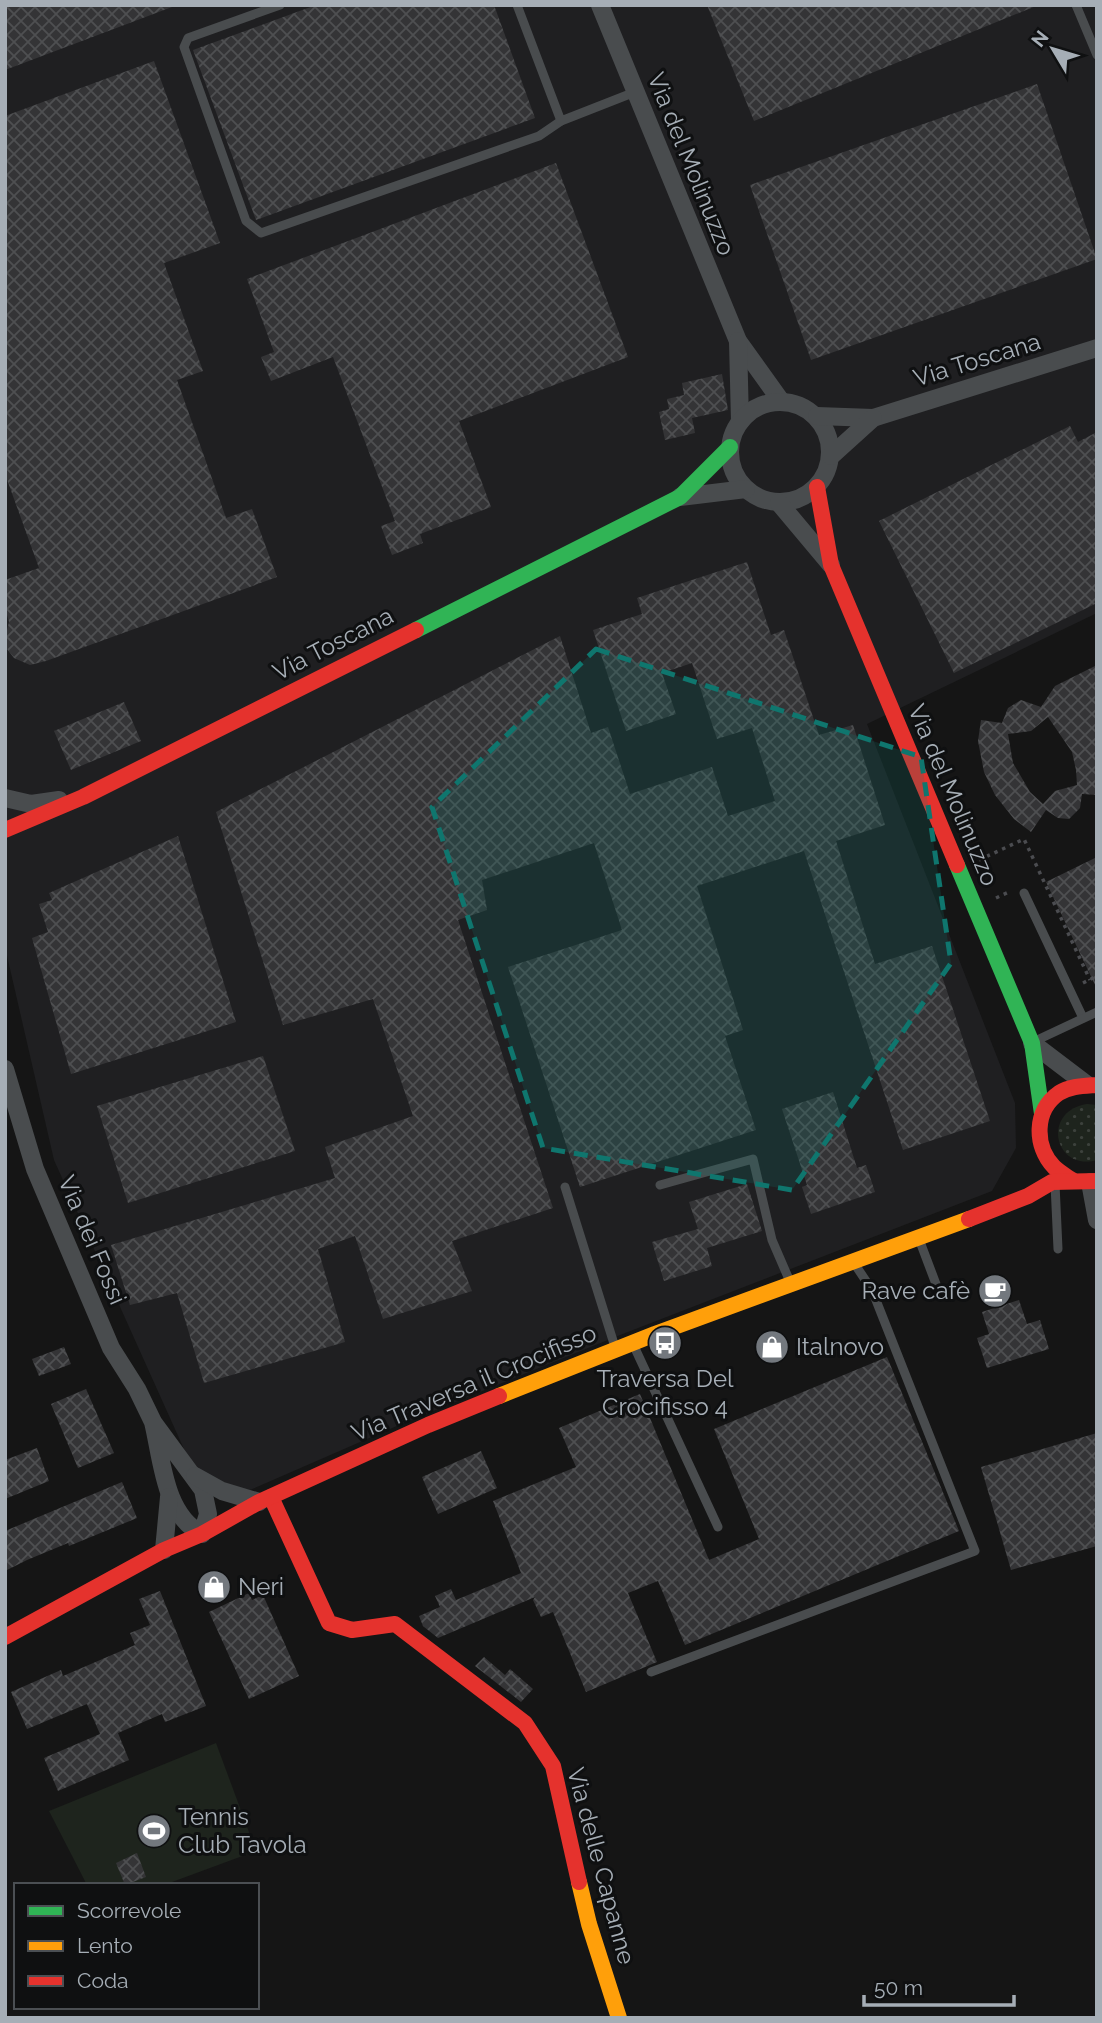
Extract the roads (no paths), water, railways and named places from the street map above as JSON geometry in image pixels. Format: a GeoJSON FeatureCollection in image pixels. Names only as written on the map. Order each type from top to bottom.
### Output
{"type":"FeatureCollection","features":[{"type":"Feature","properties":{"kind":"street","name":"Via del Molinuzzo"},"geometry":{"type":"LineString","coordinates":[[600,5],[738,341],[781,401]]}},
{"type":"Feature","properties":{"kind":"street","name":"Via del Molinuzzo"},"geometry":{"type":"LineString","coordinates":[[738,341],[740,422]]}},
{"type":"Feature","properties":{"kind":"street","name":"Via Toscana"},"geometry":{"type":"LineString","coordinates":[[817,416],[873,418],[1097,348]]}},
{"type":"Feature","properties":{"kind":"street"},"geometry":{"type":"LineString","coordinates":[[781,401],[806,408],[817,416],[830,442],[831,456],[827,473],[817,487],[806,496],[779,503],[767,501],[746,489],[734,470],[730,447],[733,434],[751,410],[766,403],[781,401]]}},
{"type":"Feature","properties":{"kind":"street","name":"Via Toscana"},"geometry":{"type":"LineString","coordinates":[[831,456],[873,418]]}},
{"type":"Feature","properties":{"kind":"street","name":"Via Toscana"},"geometry":{"type":"LineString","coordinates":[[12,827],[83,797],[680,497],[730,447]]}},
{"type":"Feature","properties":{"kind":"street","name":"Via del Molinuzzo"},"geometry":{"type":"LineString","coordinates":[[817,487],[831,565],[1032,1042],[1042,1114]]}},
{"type":"Feature","properties":{"kind":"street","name":"Via Toscana"},"geometry":{"type":"LineString","coordinates":[[680,497],[746,489]]}},
{"type":"Feature","properties":{"kind":"street","name":"Via del Molinuzzo"},"geometry":{"type":"LineString","coordinates":[[779,503],[831,565]]}},
{"type":"Feature","properties":{"kind":"street"},"geometry":{"type":"LineString","coordinates":[[5,798],[31,804],[83,797]]}},
{"type":"Feature","properties":{"kind":"street"},"geometry":{"type":"LineString","coordinates":[[5,843],[12,827]]}},
{"type":"Feature","properties":{"kind":"street","name":"Via del Molinuzzo"},"geometry":{"type":"LineString","coordinates":[[1032,1042],[1091,1085]]}},
{"type":"Feature","properties":{"kind":"street","name":"Via dei Fossi"},"geometry":{"type":"LineString","coordinates":[[5,1069],[35,1169],[111,1348],[137,1389],[153,1422],[203,1490],[208,1514],[202,1534],[191,1529],[183,1520],[170,1494],[153,1422]]}},
{"type":"Feature","properties":{"kind":"street"},"geometry":{"type":"LineString","coordinates":[[1091,1085],[1069,1088],[1047,1104],[1038,1130],[1040,1148],[1037,1169],[1087,1181],[1097,1220]]}},
{"type":"Feature","properties":{"kind":"street","name":"Via Traversa il Crocifisso"},"geometry":{"type":"LineString","coordinates":[[981,1215],[1037,1169]]}},
{"type":"Feature","properties":{"kind":"street","name":"Via Traversa il Crocifisso"},"geometry":{"type":"LineString","coordinates":[[5,1637],[164,1550],[428,1425],[632,1342],[981,1215],[1055,1182],[1087,1181]]}},
{"type":"Feature","properties":{"kind":"street","name":"Via dei Fossi"},"geometry":{"type":"LineString","coordinates":[[193,1475],[222,1492],[265,1500]]}},
{"type":"Feature","properties":{"kind":"street","name":"Via dei Fossi"},"geometry":{"type":"LineString","coordinates":[[164,1550],[170,1494]]}},
{"type":"Feature","properties":{"kind":"street","name":"Via delle Capanne"},"geometry":{"type":"LineString","coordinates":[[265,1500],[329,1623],[352,1630],[395,1624],[525,1723],[553,1766],[589,1924],[619,2018]]}},
{"type":"Feature","properties":{"kind":"lane"},"geometry":{"type":"LineString","coordinates":[[280,5],[188,38],[184,47],[246,221],[261,233],[539,136],[561,121],[635,92]]}},
{"type":"Feature","properties":{"kind":"lane"},"geometry":{"type":"LineString","coordinates":[[517,5],[561,121]]}},
{"type":"Feature","properties":{"kind":"lane"},"geometry":{"type":"LineString","coordinates":[[1076,5],[1097,55]]}},
{"type":"Feature","properties":{"kind":"lane"},"geometry":{"type":"LineString","coordinates":[[1023,890],[1083,1018]]}},
{"type":"Feature","properties":{"kind":"lane"},"geometry":{"type":"LineString","coordinates":[[1032,1042],[1097,1012]]}},
{"type":"Feature","properties":{"kind":"lane"},"geometry":{"type":"LineString","coordinates":[[660,1185],[753,1159],[772,1240],[792,1285]]}},
{"type":"Feature","properties":{"kind":"lane"},"geometry":{"type":"LineString","coordinates":[[1055,1182],[1058,1248]]}},
{"type":"Feature","properties":{"kind":"lane"},"geometry":{"type":"LineString","coordinates":[[565,1187],[616,1349]]}},
{"type":"Feature","properties":{"kind":"lane"},"geometry":{"type":"LineString","coordinates":[[918,1238],[939,1292]]}},
{"type":"Feature","properties":{"kind":"lane"},"geometry":{"type":"LineString","coordinates":[[651,1672],[975,1551],[872,1290],[853,1261]]}},
{"type":"Feature","properties":{"kind":"lane"},"geometry":{"type":"LineString","coordinates":[[632,1342],[718,1527]]}},
{"type":"Feature","properties":{"kind":"place","name":"Rave cafè"},"geometry":{"type":"Point","coordinates":[995,1291]}},
{"type":"Feature","properties":{"kind":"place","name":"Traversa Del Crocifisso 4"},"geometry":{"type":"Point","coordinates":[665,1343]}},
{"type":"Feature","properties":{"kind":"place","name":"Italnovo"},"geometry":{"type":"Point","coordinates":[772,1347]}},
{"type":"Feature","properties":{"kind":"place","name":"Neri"},"geometry":{"type":"Point","coordinates":[214,1587]}},
{"type":"Feature","properties":{"kind":"place","name":"Tennis Club Tavola"},"geometry":{"type":"Point","coordinates":[154,1831]}}]}
